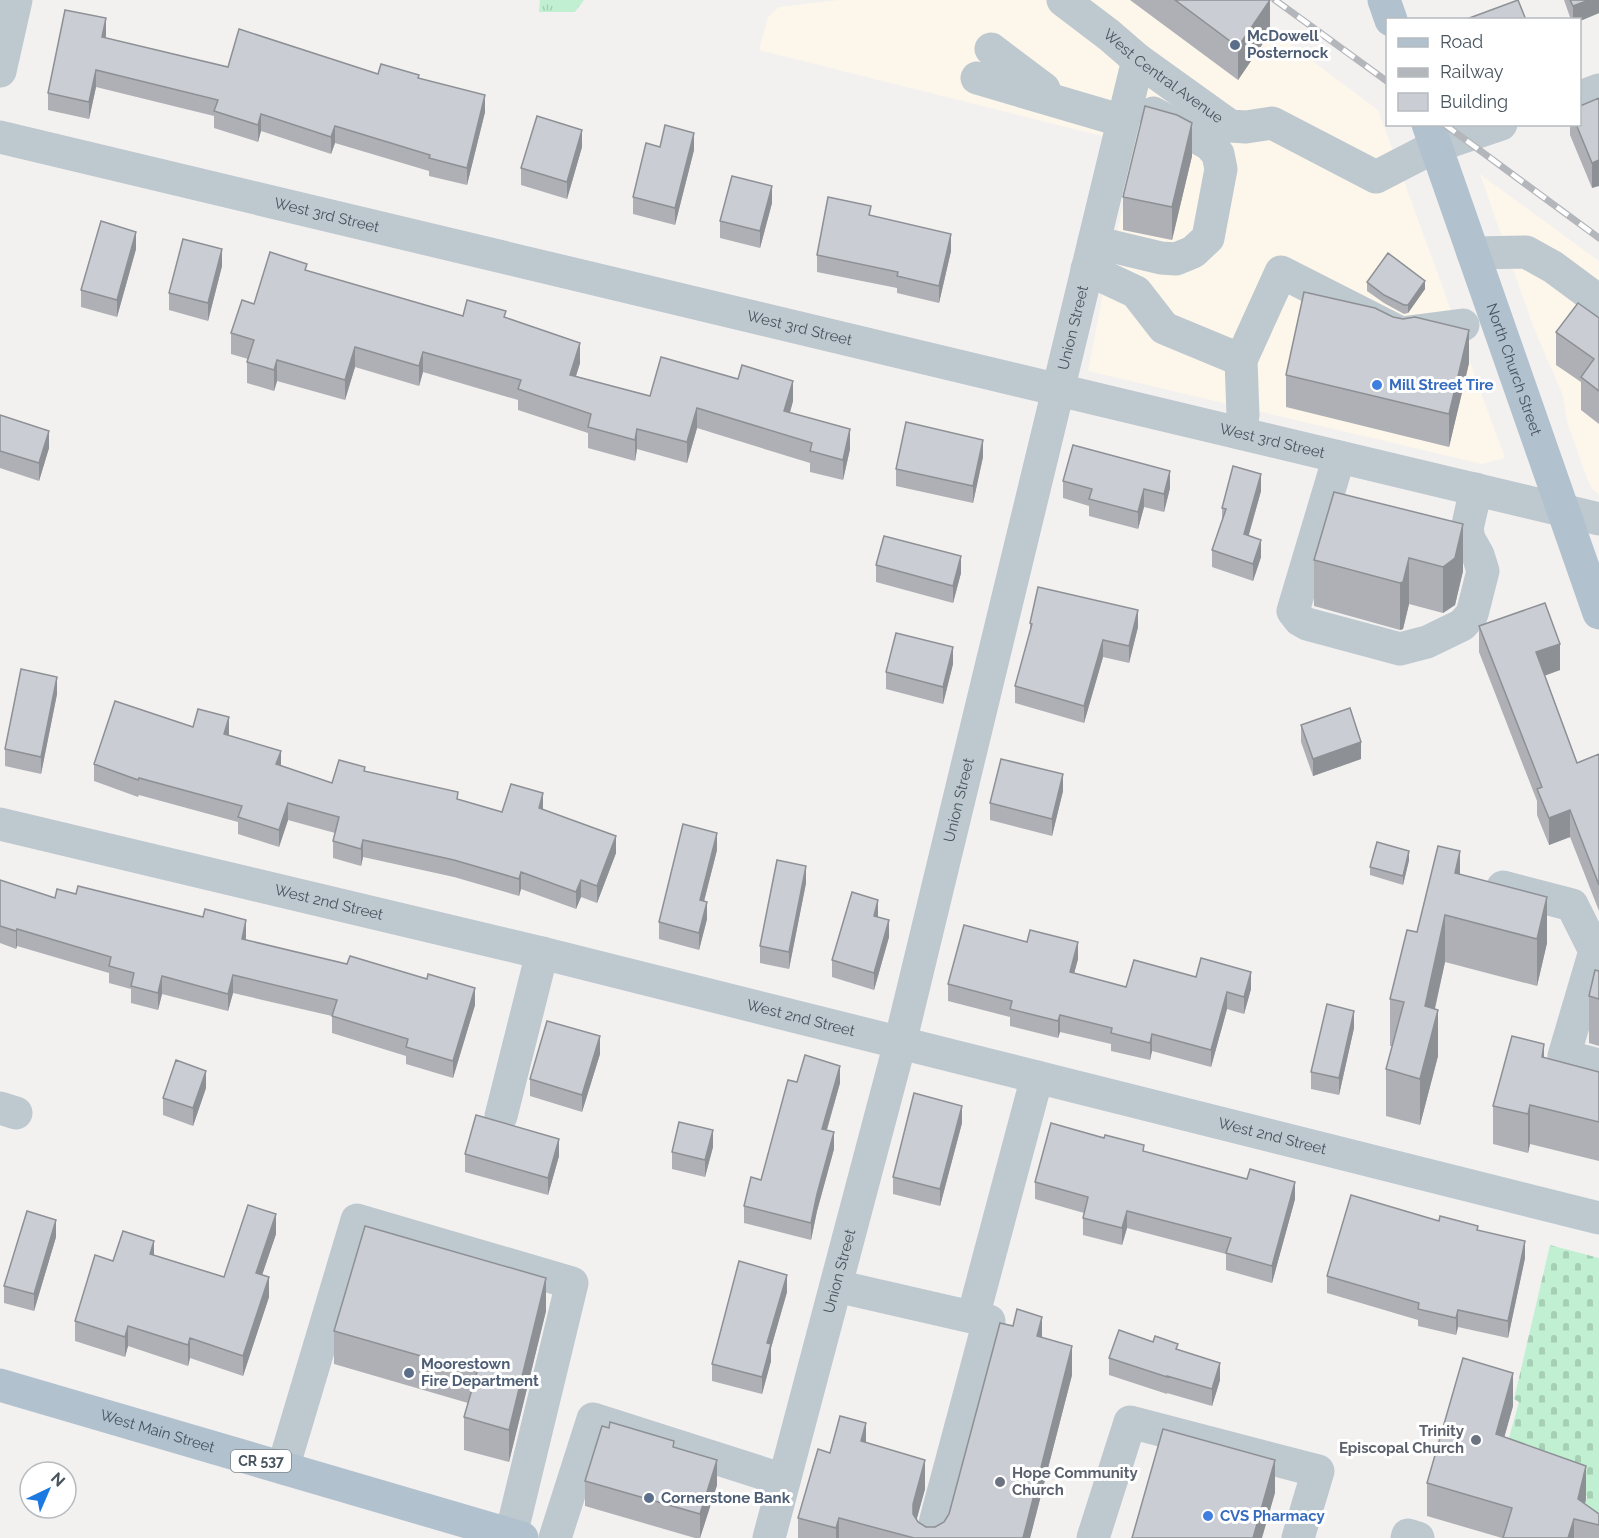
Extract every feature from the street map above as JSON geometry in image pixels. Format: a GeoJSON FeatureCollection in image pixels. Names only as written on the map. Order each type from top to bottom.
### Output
{"type":"FeatureCollection","features":[{"type":"Feature","properties":{"kind":"main road"},"geometry":{"type":"LineString","coordinates":[[1384,0],[1390,18]]}},
{"type":"Feature","properties":{"kind":"main road","name":"North Church Street"},"geometry":{"type":"LineString","coordinates":[[1432,135],[1599,614]]}},
{"type":"Feature","properties":{"kind":"main road","name":"West Main Street"},"geometry":{"type":"LineString","coordinates":[[0,1385],[517,1536]]}},
{"type":"Feature","properties":{"kind":"street"},"geometry":{"type":"LineString","coordinates":[[0,71],[16,0]]}},
{"type":"Feature","properties":{"kind":"street","name":"West Central Avenue"},"geometry":{"type":"LineString","coordinates":[[1063,0],[1138,60],[1230,126],[1246,127],[1272,123],[1376,177],[1432,135],[1489,126]]}},
{"type":"Feature","properties":{"kind":"street","name":"Union Street"},"geometry":{"type":"LineString","coordinates":[[769,1538],[900,1043],[1138,60]]}},
{"type":"Feature","properties":{"kind":"street"},"geometry":{"type":"LineString","coordinates":[[984,64],[1059,101],[1126,110],[1209,144],[1218,154],[1221,169],[1208,238],[1193,252],[1176,259],[1090,256]]}},
{"type":"Feature","properties":{"kind":"street"},"geometry":{"type":"LineString","coordinates":[[1581,97],[1599,90]]}},
{"type":"Feature","properties":{"kind":"street","name":"West 3rd Street"},"geometry":{"type":"LineString","coordinates":[[0,137],[1599,519]]}},
{"type":"Feature","properties":{"kind":"street"},"geometry":{"type":"LineString","coordinates":[[1473,253],[1526,252],[1553,267],[1599,301]]}},
{"type":"Feature","properties":{"kind":"street"},"geometry":{"type":"LineString","coordinates":[[1090,256],[1136,292],[1164,328],[1241,360]]}},
{"type":"Feature","properties":{"kind":"street"},"geometry":{"type":"LineString","coordinates":[[1240,433],[1243,415],[1241,360],[1281,272],[1401,333],[1463,326]]}},
{"type":"Feature","properties":{"kind":"street"},"geometry":{"type":"LineString","coordinates":[[1339,457],[1293,610],[1300,620],[1307,624],[1400,649],[1427,642],[1462,625],[1472,614],[1483,571],[1467,529],[1476,489]]}},
{"type":"Feature","properties":{"kind":"street"},"geometry":{"type":"LineString","coordinates":[[1321,514],[1355,523]]}},
{"type":"Feature","properties":{"kind":"street"},"geometry":{"type":"LineString","coordinates":[[1445,546],[1478,555]]}},
{"type":"Feature","properties":{"kind":"street","name":"West 2nd Street"},"geometry":{"type":"LineString","coordinates":[[0,824],[542,953],[1599,1218]]}},
{"type":"Feature","properties":{"kind":"street"},"geometry":{"type":"LineString","coordinates":[[1480,881],[1572,904],[1597,952],[1564,1056],[1599,1065]]}},
{"type":"Feature","properties":{"kind":"street"},"geometry":{"type":"LineString","coordinates":[[501,1116],[542,953]]}},
{"type":"Feature","properties":{"kind":"street"},"geometry":{"type":"LineString","coordinates":[[973,1317],[1037,1077]]}},
{"type":"Feature","properties":{"kind":"street"},"geometry":{"type":"LineString","coordinates":[[283,1468],[357,1220],[572,1282],[517,1536]]}},
{"type":"Feature","properties":{"kind":"street"},"geometry":{"type":"LineString","coordinates":[[836,1286],[989,1321],[931,1538]]}},
{"type":"Feature","properties":{"kind":"street"},"geometry":{"type":"LineString","coordinates":[[555,1538],[593,1419],[784,1480]]}},
{"type":"Feature","properties":{"kind":"street"},"geometry":{"type":"LineString","coordinates":[[1093,1538],[1130,1422],[1318,1471],[1298,1538]]}},
{"type":"Feature","properties":{"kind":"street"},"geometry":{"type":"LineString","coordinates":[[1407,1538],[1408,1535],[1418,1538]]}},
{"type":"Feature","properties":{"kind":"shaded area"},"geometry":{"type":"Polygon","coordinates":[[[838,0],[1231,0],[1378,110],[1505,458],[1482,464],[1088,371],[1107,273],[1138,145],[759,50],[768,17],[779,7],[838,0]]]}},
{"type":"Feature","properties":{"kind":"shaded area"},"geometry":{"type":"Polygon","coordinates":[[[1480,174],[1599,261],[1599,495],[1591,487],[1585,473],[1567,422],[1563,396],[1533,326],[1480,174]]]}},
{"type":"Feature","properties":{"kind":"green space"},"geometry":{"type":"Polygon","coordinates":[[[540,0],[584,0],[575,12],[539,12],[540,0]]]}},
{"type":"Feature","properties":{"kind":"green space"},"geometry":{"type":"Polygon","coordinates":[[[1550,1245],[1599,1258],[1599,1538],[1581,1530],[1587,1496],[1528,1475],[1500,1470],[1519,1402],[1514,1399],[1550,1245]]]}},
{"type":"Feature","properties":{"kind":"building"},"geometry":{"type":"Polygon","coordinates":[[[1175,0],[1270,0],[1238,47],[1175,0]]]}},
{"type":"Feature","properties":{"kind":"building"},"geometry":{"type":"Polygon","coordinates":[[[1518,0],[1525,18],[1469,18],[1518,0]]]}},
{"type":"Feature","properties":{"kind":"building"},"geometry":{"type":"Polygon","coordinates":[[[1570,0],[1589,0],[1573,6],[1570,0]]]}},
{"type":"Feature","properties":{"kind":"building"},"geometry":{"type":"Polygon","coordinates":[[[65,10],[106,18],[102,37],[228,67],[239,29],[378,74],[381,64],[419,75],[418,78],[485,95],[467,168],[429,158],[430,155],[335,126],[331,137],[261,114],[258,125],[214,111],[218,100],[96,70],[89,102],[48,93],[65,10]]]}},
{"type":"Feature","properties":{"kind":"building"},"geometry":{"type":"Polygon","coordinates":[[[1599,98],[1599,160],[1592,163],[1577,126],[1581,126],[1581,106],[1599,98]]]}},
{"type":"Feature","properties":{"kind":"building"},"geometry":{"type":"Polygon","coordinates":[[[1145,106],[1177,115],[1192,123],[1172,207],[1123,197],[1145,106]]]}},
{"type":"Feature","properties":{"kind":"building"},"geometry":{"type":"Polygon","coordinates":[[[537,116],[582,130],[567,182],[521,168],[537,116]]]}},
{"type":"Feature","properties":{"kind":"building"},"geometry":{"type":"Polygon","coordinates":[[[665,125],[694,133],[675,208],[633,197],[646,143],[660,147],[665,125]]]}},
{"type":"Feature","properties":{"kind":"building"},"geometry":{"type":"Polygon","coordinates":[[[732,176],[772,186],[760,231],[720,221],[732,176]]]}},
{"type":"Feature","properties":{"kind":"building"},"geometry":{"type":"Polygon","coordinates":[[[828,197],[871,206],[869,215],[951,234],[939,286],[897,276],[898,272],[817,255],[828,197]]]}},
{"type":"Feature","properties":{"kind":"building"},"geometry":{"type":"Polygon","coordinates":[[[101,221],[136,232],[117,300],[81,290],[101,221]]]}},
{"type":"Feature","properties":{"kind":"building"},"geometry":{"type":"Polygon","coordinates":[[[183,239],[222,249],[208,303],[169,293],[183,239]]]}},
{"type":"Feature","properties":{"kind":"building"},"geometry":{"type":"Polygon","coordinates":[[[270,252],[307,264],[305,270],[463,316],[467,300],[506,311],[504,317],[580,343],[570,375],[650,396],[661,357],[738,379],[742,365],[793,381],[784,411],[850,429],[843,460],[810,451],[812,443],[697,408],[687,442],[637,429],[635,440],[588,427],[591,414],[518,389],[521,380],[423,352],[419,366],[355,347],[345,380],[277,360],[274,370],[247,362],[254,340],[231,333],[242,300],[254,304],[270,252]]]}},
{"type":"Feature","properties":{"kind":"building"},"geometry":{"type":"Polygon","coordinates":[[[1388,253],[1425,281],[1408,305],[1384,295],[1367,282],[1388,253]]]}},
{"type":"Feature","properties":{"kind":"building","name":"Mill Street Tire"},"geometry":{"type":"Polygon","coordinates":[[[1304,292],[1375,308],[1393,317],[1403,319],[1415,317],[1469,330],[1449,414],[1286,375],[1304,292]]]}},
{"type":"Feature","properties":{"kind":"building"},"geometry":{"type":"Polygon","coordinates":[[[1578,303],[1599,318],[1599,391],[1581,377],[1594,359],[1556,332],[1578,303]]]}},
{"type":"Feature","properties":{"kind":"building"},"geometry":{"type":"Polygon","coordinates":[[[0,415],[49,431],[39,463],[0,451],[0,415]]]}},
{"type":"Feature","properties":{"kind":"building"},"geometry":{"type":"Polygon","coordinates":[[[906,422],[983,440],[973,486],[896,469],[906,422]]]}},
{"type":"Feature","properties":{"kind":"building"},"geometry":{"type":"Polygon","coordinates":[[[1073,445],[1170,471],[1164,494],[1144,489],[1138,512],[1089,499],[1092,489],[1063,481],[1073,445]]]}},
{"type":"Feature","properties":{"kind":"building"},"geometry":{"type":"Polygon","coordinates":[[[1233,466],[1261,474],[1244,534],[1261,540],[1253,564],[1212,550],[1226,509],[1222,508],[1233,466]]]}},
{"type":"Feature","properties":{"kind":"building"},"geometry":{"type":"Polygon","coordinates":[[[1334,492],[1463,524],[1455,558],[1443,567],[1409,558],[1403,582],[1400,583],[1314,560],[1334,492]]]}},
{"type":"Feature","properties":{"kind":"building"},"geometry":{"type":"Polygon","coordinates":[[[884,536],[961,556],[953,586],[876,565],[884,536]]]}},
{"type":"Feature","properties":{"kind":"building"},"geometry":{"type":"Polygon","coordinates":[[[1038,587],[1138,610],[1129,646],[1103,640],[1084,706],[1015,686],[1032,624],[1030,623],[1038,587]]]}},
{"type":"Feature","properties":{"kind":"building"},"geometry":{"type":"Polygon","coordinates":[[[1545,603],[1560,644],[1536,652],[1577,763],[1599,754],[1599,885],[1570,810],[1549,818],[1537,789],[1542,787],[1479,626],[1545,603]]]}},
{"type":"Feature","properties":{"kind":"building"},"geometry":{"type":"Polygon","coordinates":[[[896,633],[953,647],[943,687],[886,672],[896,633]]]}},
{"type":"Feature","properties":{"kind":"building"},"geometry":{"type":"Polygon","coordinates":[[[21,669],[57,677],[41,757],[5,749],[21,669]]]}},
{"type":"Feature","properties":{"kind":"building"},"geometry":{"type":"Polygon","coordinates":[[[115,701],[193,727],[198,709],[229,717],[224,734],[281,751],[276,764],[332,783],[339,760],[365,767],[364,771],[458,792],[457,799],[502,812],[511,784],[543,793],[539,808],[616,836],[597,886],[581,880],[576,892],[521,872],[519,879],[454,860],[363,840],[361,849],[333,841],[339,817],[288,803],[279,830],[238,817],[242,806],[139,778],[138,780],[94,764],[115,701]]]}},
{"type":"Feature","properties":{"kind":"building"},"geometry":{"type":"Polygon","coordinates":[[[1350,708],[1361,742],[1313,759],[1301,725],[1350,708]]]}},
{"type":"Feature","properties":{"kind":"building"},"geometry":{"type":"Polygon","coordinates":[[[1001,759],[1063,774],[1052,819],[990,803],[1001,759]]]}},
{"type":"Feature","properties":{"kind":"building"},"geometry":{"type":"Polygon","coordinates":[[[683,824],[717,833],[700,900],[707,902],[699,933],[659,922],[683,824]]]}},
{"type":"Feature","properties":{"kind":"building"},"geometry":{"type":"Polygon","coordinates":[[[1377,842],[1409,851],[1403,876],[1370,867],[1377,842]]]}},
{"type":"Feature","properties":{"kind":"building"},"geometry":{"type":"Polygon","coordinates":[[[1438,846],[1460,851],[1455,873],[1547,897],[1537,939],[1445,915],[1425,1006],[1438,1010],[1420,1079],[1386,1069],[1404,1002],[1390,999],[1407,930],[1417,932],[1438,846]]]}},
{"type":"Feature","properties":{"kind":"building"},"geometry":{"type":"Polygon","coordinates":[[[777,860],[806,866],[789,952],[760,946],[777,860]]]}},
{"type":"Feature","properties":{"kind":"building"},"geometry":{"type":"Polygon","coordinates":[[[0,880],[55,898],[57,889],[76,894],[78,886],[203,917],[205,909],[246,920],[242,939],[347,964],[350,956],[427,979],[428,974],[475,988],[453,1061],[406,1047],[408,1039],[332,1016],[337,1000],[233,975],[228,994],[162,976],[158,993],[131,986],[134,973],[109,966],[111,957],[0,926],[0,880]]]}},
{"type":"Feature","properties":{"kind":"building"},"geometry":{"type":"Polygon","coordinates":[[[852,892],[878,900],[874,916],[889,920],[874,973],[832,960],[852,892]]]}},
{"type":"Feature","properties":{"kind":"building"},"geometry":{"type":"Polygon","coordinates":[[[964,925],[1027,942],[1030,930],[1078,942],[1070,972],[1126,987],[1134,960],[1196,977],[1201,958],[1251,972],[1244,997],[1227,992],[1211,1050],[1152,1034],[1150,1043],[1111,1033],[1112,1028],[1060,1015],[1058,1021],[1010,1009],[1012,1001],[948,984],[964,925]]]}},
{"type":"Feature","properties":{"kind":"building"},"geometry":{"type":"Polygon","coordinates":[[[1595,970],[1599,971],[1599,999],[1589,996],[1595,970]]]}},
{"type":"Feature","properties":{"kind":"building"},"geometry":{"type":"Polygon","coordinates":[[[1327,1004],[1354,1011],[1339,1078],[1311,1072],[1327,1004]]]}},
{"type":"Feature","properties":{"kind":"building"},"geometry":{"type":"Polygon","coordinates":[[[547,1021],[600,1036],[582,1095],[530,1079],[547,1021]]]}},
{"type":"Feature","properties":{"kind":"building"},"geometry":{"type":"Polygon","coordinates":[[[1512,1036],[1544,1044],[1542,1057],[1599,1072],[1599,1122],[1530,1105],[1528,1114],[1493,1106],[1512,1036]]]}},
{"type":"Feature","properties":{"kind":"building"},"geometry":{"type":"Polygon","coordinates":[[[805,1055],[840,1066],[822,1129],[834,1132],[811,1223],[744,1206],[751,1177],[761,1180],[788,1080],[797,1082],[805,1055]]]}},
{"type":"Feature","properties":{"kind":"building"},"geometry":{"type":"Polygon","coordinates":[[[176,1060],[206,1071],[193,1108],[163,1098],[176,1060]]]}},
{"type":"Feature","properties":{"kind":"building"},"geometry":{"type":"Polygon","coordinates":[[[914,1093],[962,1106],[940,1189],[893,1177],[914,1093]]]}},
{"type":"Feature","properties":{"kind":"building"},"geometry":{"type":"Polygon","coordinates":[[[476,1115],[559,1139],[548,1178],[465,1154],[476,1115]]]}},
{"type":"Feature","properties":{"kind":"building"},"geometry":{"type":"Polygon","coordinates":[[[679,1122],[713,1130],[705,1160],[672,1152],[679,1122]]]}},
{"type":"Feature","properties":{"kind":"building"},"geometry":{"type":"Polygon","coordinates":[[[1051,1123],[1104,1138],[1105,1135],[1144,1145],[1143,1151],[1247,1179],[1250,1169],[1295,1182],[1272,1266],[1226,1253],[1231,1238],[1127,1211],[1122,1228],[1083,1218],[1088,1197],[1035,1182],[1051,1123]]]}},
{"type":"Feature","properties":{"kind":"building"},"geometry":{"type":"Polygon","coordinates":[[[1351,1195],[1439,1221],[1440,1216],[1478,1226],[1477,1230],[1525,1241],[1508,1321],[1458,1310],[1456,1318],[1418,1309],[1419,1303],[1327,1276],[1351,1195]]]}},
{"type":"Feature","properties":{"kind":"building"},"geometry":{"type":"Polygon","coordinates":[[[248,1205],[276,1214],[256,1273],[269,1277],[243,1356],[190,1338],[188,1345],[128,1326],[125,1337],[75,1321],[95,1255],[113,1261],[123,1231],[154,1241],[150,1254],[224,1277],[248,1205]]]}},
{"type":"Feature","properties":{"kind":"building"},"geometry":{"type":"Polygon","coordinates":[[[27,1211],[56,1220],[34,1294],[4,1286],[27,1211]]]}},
{"type":"Feature","properties":{"kind":"building"},"geometry":{"type":"Polygon","coordinates":[[[365,1226],[546,1278],[509,1430],[464,1417],[477,1372],[334,1331],[365,1226]]]}},
{"type":"Feature","properties":{"kind":"building"},"geometry":{"type":"Polygon","coordinates":[[[739,1261],[787,1275],[767,1343],[771,1344],[762,1377],[712,1364],[739,1261]]]}},
{"type":"Feature","properties":{"kind":"building"},"geometry":{"type":"Polygon","coordinates":[[[1017,1309],[1042,1317],[1037,1336],[1072,1346],[1023,1538],[914,1538],[839,1518],[836,1528],[798,1518],[818,1449],[830,1453],[840,1416],[866,1423],[861,1441],[925,1460],[913,1504],[913,1514],[918,1522],[926,1527],[935,1527],[944,1522],[949,1514],[1000,1323],[1013,1326],[1017,1309]]]}},
{"type":"Feature","properties":{"kind":"building"},"geometry":{"type":"Polygon","coordinates":[[[1119,1330],[1153,1342],[1155,1336],[1178,1344],[1176,1349],[1220,1363],[1212,1389],[1109,1358],[1119,1330]]]}},
{"type":"Feature","properties":{"kind":"building"},"geometry":{"type":"Polygon","coordinates":[[[1463,1358],[1513,1373],[1496,1434],[1586,1466],[1578,1499],[1599,1514],[1599,1525],[1574,1519],[1568,1538],[1503,1538],[1512,1508],[1427,1483],[1463,1358]]]}},
{"type":"Feature","properties":{"kind":"building"},"geometry":{"type":"Polygon","coordinates":[[[610,1422],[674,1441],[673,1447],[717,1460],[700,1514],[585,1481],[602,1426],[609,1428],[610,1422]]]}},
{"type":"Feature","properties":{"kind":"building","name":"CVS Pharmacy"},"geometry":{"type":"Polygon","coordinates":[[[1163,1429],[1275,1460],[1253,1538],[1132,1538],[1163,1429]]]}},
{"type":"Feature","properties":{"kind":"railway"},"geometry":{"type":"LineString","coordinates":[[1275,0],[1386,81]]}},
{"type":"Feature","properties":{"kind":"railway"},"geometry":{"type":"LineString","coordinates":[[1447,126],[1599,238]]}},
{"type":"Feature","properties":{"kind":"place","name":"McDowell Posternock"},"geometry":{"type":"Point","coordinates":[1235,45]}},
{"type":"Feature","properties":{"kind":"place","name":"Mill Street Tire"},"geometry":{"type":"Point","coordinates":[1377,385]}},
{"type":"Feature","properties":{"kind":"place","name":"Moorestown Fire Department"},"geometry":{"type":"Point","coordinates":[409,1373]}},
{"type":"Feature","properties":{"kind":"place","name":"Trinity Episcopal Church"},"geometry":{"type":"Point","coordinates":[1476,1440]}},
{"type":"Feature","properties":{"kind":"place","name":"Hope Community Church"},"geometry":{"type":"Point","coordinates":[1000,1482]}},
{"type":"Feature","properties":{"kind":"place","name":"Cornerstone Bank"},"geometry":{"type":"Point","coordinates":[649,1498]}},
{"type":"Feature","properties":{"kind":"place","name":"CVS Pharmacy"},"geometry":{"type":"Point","coordinates":[1208,1516]}}]}
